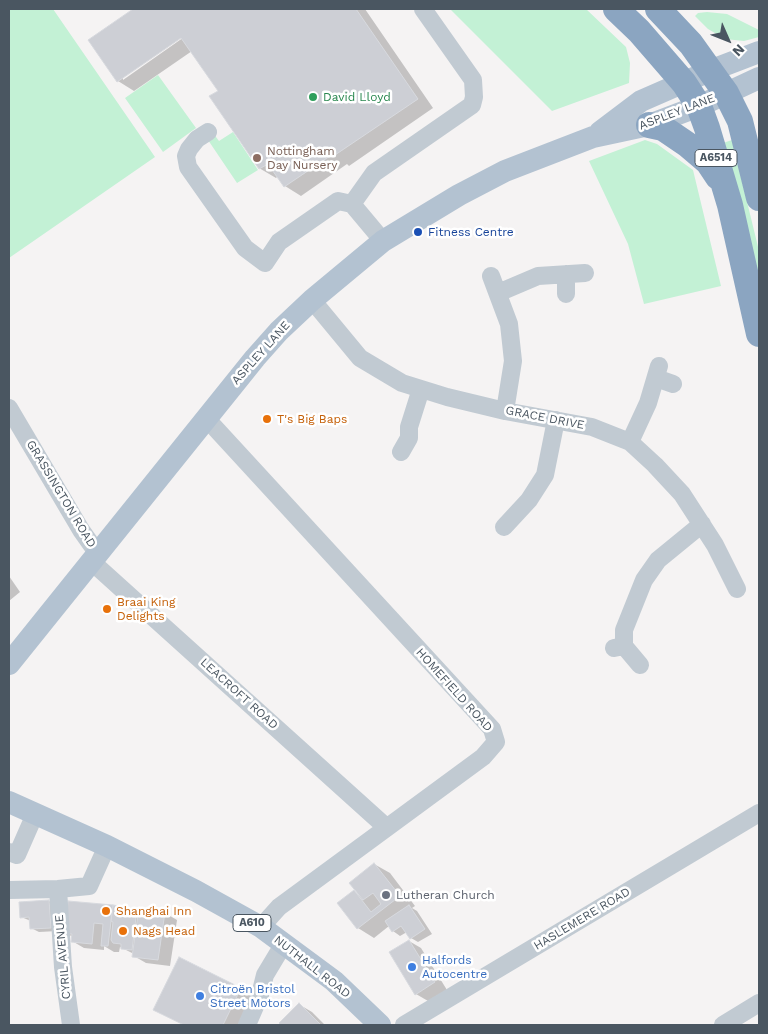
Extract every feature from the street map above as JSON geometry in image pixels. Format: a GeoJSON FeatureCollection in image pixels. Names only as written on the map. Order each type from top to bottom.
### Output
{"type":"FeatureCollection","features":[{"type":"Feature","properties":{"kind":"highway","name":"A6514"},"geometry":{"type":"LineString","coordinates":[[616,9],[640,31],[684,83],[699,106],[724,185],[759,334]]}},
{"type":"Feature","properties":{"kind":"highway","name":"A6514"},"geometry":{"type":"LineString","coordinates":[[658,9],[691,44],[712,70],[726,92],[740,121],[759,198]]}},
{"type":"Feature","properties":{"kind":"highway"},"geometry":{"type":"LineString","coordinates":[[649,125],[663,128],[688,144],[708,162],[724,185]]}},
{"type":"Feature","properties":{"kind":"main road","name":"ASPLEY LANE"},"geometry":{"type":"LineString","coordinates":[[593,137],[641,101],[759,52]]}},
{"type":"Feature","properties":{"kind":"main road","name":"ASPLEY LANE"},"geometry":{"type":"LineString","coordinates":[[9,664],[206,418],[279,331],[312,300],[382,241],[459,195],[505,171],[593,137],[649,125],[699,106],[759,78]]}},
{"type":"Feature","properties":{"kind":"main road","name":"NUTHALL ROAD"},"geometry":{"type":"LineString","coordinates":[[9,802],[107,846],[196,891],[260,927],[334,981],[380,1025]]}},
{"type":"Feature","properties":{"kind":"street"},"geometry":{"type":"LineString","coordinates":[[352,204],[374,173],[472,105],[474,97],[473,80],[423,9]]}},
{"type":"Feature","properties":{"kind":"street"},"geometry":{"type":"LineString","coordinates":[[208,132],[197,139],[186,156],[188,167],[245,248],[265,263],[279,242],[338,201],[352,204],[382,241]]}},
{"type":"Feature","properties":{"kind":"street"},"geometry":{"type":"LineString","coordinates":[[498,293],[538,276],[585,273]]}},
{"type":"Feature","properties":{"kind":"street"},"geometry":{"type":"LineString","coordinates":[[566,274],[566,294]]}},
{"type":"Feature","properties":{"kind":"street"},"geometry":{"type":"LineString","coordinates":[[491,276],[509,324],[513,361],[506,411]]}},
{"type":"Feature","properties":{"kind":"street","name":"GRACE DRIVE"},"geometry":{"type":"LineString","coordinates":[[312,300],[360,358],[402,383],[447,397],[506,411],[592,427],[630,442],[682,494],[715,545],[737,589]]}},
{"type":"Feature","properties":{"kind":"street"},"geometry":{"type":"LineString","coordinates":[[630,442],[648,403],[658,372],[673,384]]}},
{"type":"Feature","properties":{"kind":"street"},"geometry":{"type":"LineString","coordinates":[[401,452],[409,438],[409,427],[420,389]]}},
{"type":"Feature","properties":{"kind":"street","name":"GRASSINGTON ROAD"},"geometry":{"type":"LineString","coordinates":[[9,408],[81,530],[95,558]]}},
{"type":"Feature","properties":{"kind":"street","name":"HOMEFIELD ROAD"},"geometry":{"type":"LineString","coordinates":[[206,418],[492,729],[496,742],[482,757],[279,907],[260,927]]}},
{"type":"Feature","properties":{"kind":"street"},"geometry":{"type":"LineString","coordinates":[[515,523],[545,476],[556,420]]}},
{"type":"Feature","properties":{"kind":"street"},"geometry":{"type":"LineString","coordinates":[[640,666],[619,647],[644,580],[658,560],[702,524]]}},
{"type":"Feature","properties":{"kind":"street","name":"LEACROFT ROAD"},"geometry":{"type":"LineString","coordinates":[[95,558],[386,827]]}},
{"type":"Feature","properties":{"kind":"street","name":"HASLEMERE ROAD"},"geometry":{"type":"LineString","coordinates":[[404,1025],[759,813]]}},
{"type":"Feature","properties":{"kind":"street"},"geometry":{"type":"LineString","coordinates":[[9,852],[17,855],[35,814]]}},
{"type":"Feature","properties":{"kind":"street"},"geometry":{"type":"LineString","coordinates":[[9,890],[89,886],[107,846]]}},
{"type":"Feature","properties":{"kind":"street","name":"CYRIL AVENUE"},"geometry":{"type":"LineString","coordinates":[[58,889],[63,967],[71,1025]]}},
{"type":"Feature","properties":{"kind":"street"},"geometry":{"type":"LineString","coordinates":[[247,1025],[260,995],[265,974],[283,945]]}},
{"type":"Feature","properties":{"kind":"street"},"geometry":{"type":"LineString","coordinates":[[723,1025],[759,1003]]}},
{"type":"Feature","properties":{"kind":"green space"},"geometry":{"type":"Polygon","coordinates":[[[9,9],[53,9],[155,157],[9,258],[9,9]]]}},
{"type":"Feature","properties":{"kind":"green space"},"geometry":{"type":"Polygon","coordinates":[[[450,9],[586,9],[626,47],[630,63],[629,83],[552,111],[450,9]]]}},
{"type":"Feature","properties":{"kind":"green space"},"geometry":{"type":"Polygon","coordinates":[[[698,13],[727,14],[759,30],[759,37],[744,41],[725,39],[708,29],[695,16],[698,13]]]}},
{"type":"Feature","properties":{"kind":"green space"},"geometry":{"type":"Polygon","coordinates":[[[158,75],[196,128],[163,152],[125,98],[158,75]]]}},
{"type":"Feature","properties":{"kind":"green space"},"geometry":{"type":"Polygon","coordinates":[[[233,132],[258,170],[237,183],[206,137],[213,133],[219,141],[233,132]]]}},
{"type":"Feature","properties":{"kind":"green space"},"geometry":{"type":"Polygon","coordinates":[[[645,140],[657,144],[693,170],[721,286],[644,304],[628,244],[589,161],[645,140]]]}},
{"type":"Feature","properties":{"kind":"green space"},"geometry":{"type":"Polygon","coordinates":[[[732,140],[759,251],[759,286],[723,143],[732,140]]]}},
{"type":"Feature","properties":{"kind":"building","name":"David Lloyd"},"geometry":{"type":"Polygon","coordinates":[[[133,9],[356,9],[418,99],[284,187],[268,164],[259,169],[209,96],[218,91],[181,38],[117,82],[88,40],[133,9]]]}},
{"type":"Feature","properties":{"kind":"building","name":"Lutheran Church"},"geometry":{"type":"Polygon","coordinates":[[[374,863],[400,896],[357,929],[337,903],[354,890],[371,912],[381,904],[373,893],[363,900],[349,883],[374,863]]]}},
{"type":"Feature","properties":{"kind":"building"},"geometry":{"type":"Polygon","coordinates":[[[49,900],[51,928],[30,929],[29,917],[20,918],[19,902],[49,900]]]}},
{"type":"Feature","properties":{"kind":"building"},"geometry":{"type":"Polygon","coordinates":[[[68,901],[113,905],[108,946],[101,946],[103,924],[94,923],[92,944],[71,942],[72,934],[65,934],[68,901]]]}},
{"type":"Feature","properties":{"kind":"building","name":"Nags Head"},"geometry":{"type":"Polygon","coordinates":[[[113,905],[137,909],[132,950],[121,949],[121,944],[113,943],[111,940],[113,905]]]}},
{"type":"Feature","properties":{"kind":"building"},"geometry":{"type":"Polygon","coordinates":[[[409,905],[425,929],[410,939],[401,926],[392,932],[385,921],[409,905]]]}},
{"type":"Feature","properties":{"kind":"building"},"geometry":{"type":"Polygon","coordinates":[[[139,908],[165,912],[158,960],[132,957],[139,908]]]}},
{"type":"Feature","properties":{"kind":"building","name":"Halfords Autocentre"},"geometry":{"type":"Polygon","coordinates":[[[409,940],[435,982],[415,995],[389,952],[409,940]]]}},
{"type":"Feature","properties":{"kind":"building"},"geometry":{"type":"Polygon","coordinates":[[[179,957],[241,988],[223,1025],[184,1025],[153,1010],[179,957]]]}},
{"type":"Feature","properties":{"kind":"building"},"geometry":{"type":"Polygon","coordinates":[[[299,1003],[321,1025],[281,1025],[279,1023],[299,1003]]]}},
{"type":"Feature","properties":{"kind":"place","name":"David Lloyd"},"geometry":{"type":"Point","coordinates":[313,97]}},
{"type":"Feature","properties":{"kind":"place","name":"Nottingham Day Nursery"},"geometry":{"type":"Point","coordinates":[257,158]}},
{"type":"Feature","properties":{"kind":"place","name":"Fitness Centre"},"geometry":{"type":"Point","coordinates":[418,232]}},
{"type":"Feature","properties":{"kind":"place","name":"T's Big Baps"},"geometry":{"type":"Point","coordinates":[267,419]}},
{"type":"Feature","properties":{"kind":"place","name":"Braai King Delights"},"geometry":{"type":"Point","coordinates":[107,609]}},
{"type":"Feature","properties":{"kind":"place","name":"Lutheran Church"},"geometry":{"type":"Point","coordinates":[386,895]}},
{"type":"Feature","properties":{"kind":"place","name":"Shanghai Inn"},"geometry":{"type":"Point","coordinates":[106,911]}},
{"type":"Feature","properties":{"kind":"place","name":"Nags Head"},"geometry":{"type":"Point","coordinates":[123,931]}},
{"type":"Feature","properties":{"kind":"place","name":"Halfords Autocentre"},"geometry":{"type":"Point","coordinates":[412,967]}},
{"type":"Feature","properties":{"kind":"place","name":"Citroën Bristol Street Motors"},"geometry":{"type":"Point","coordinates":[200,996]}}]}
